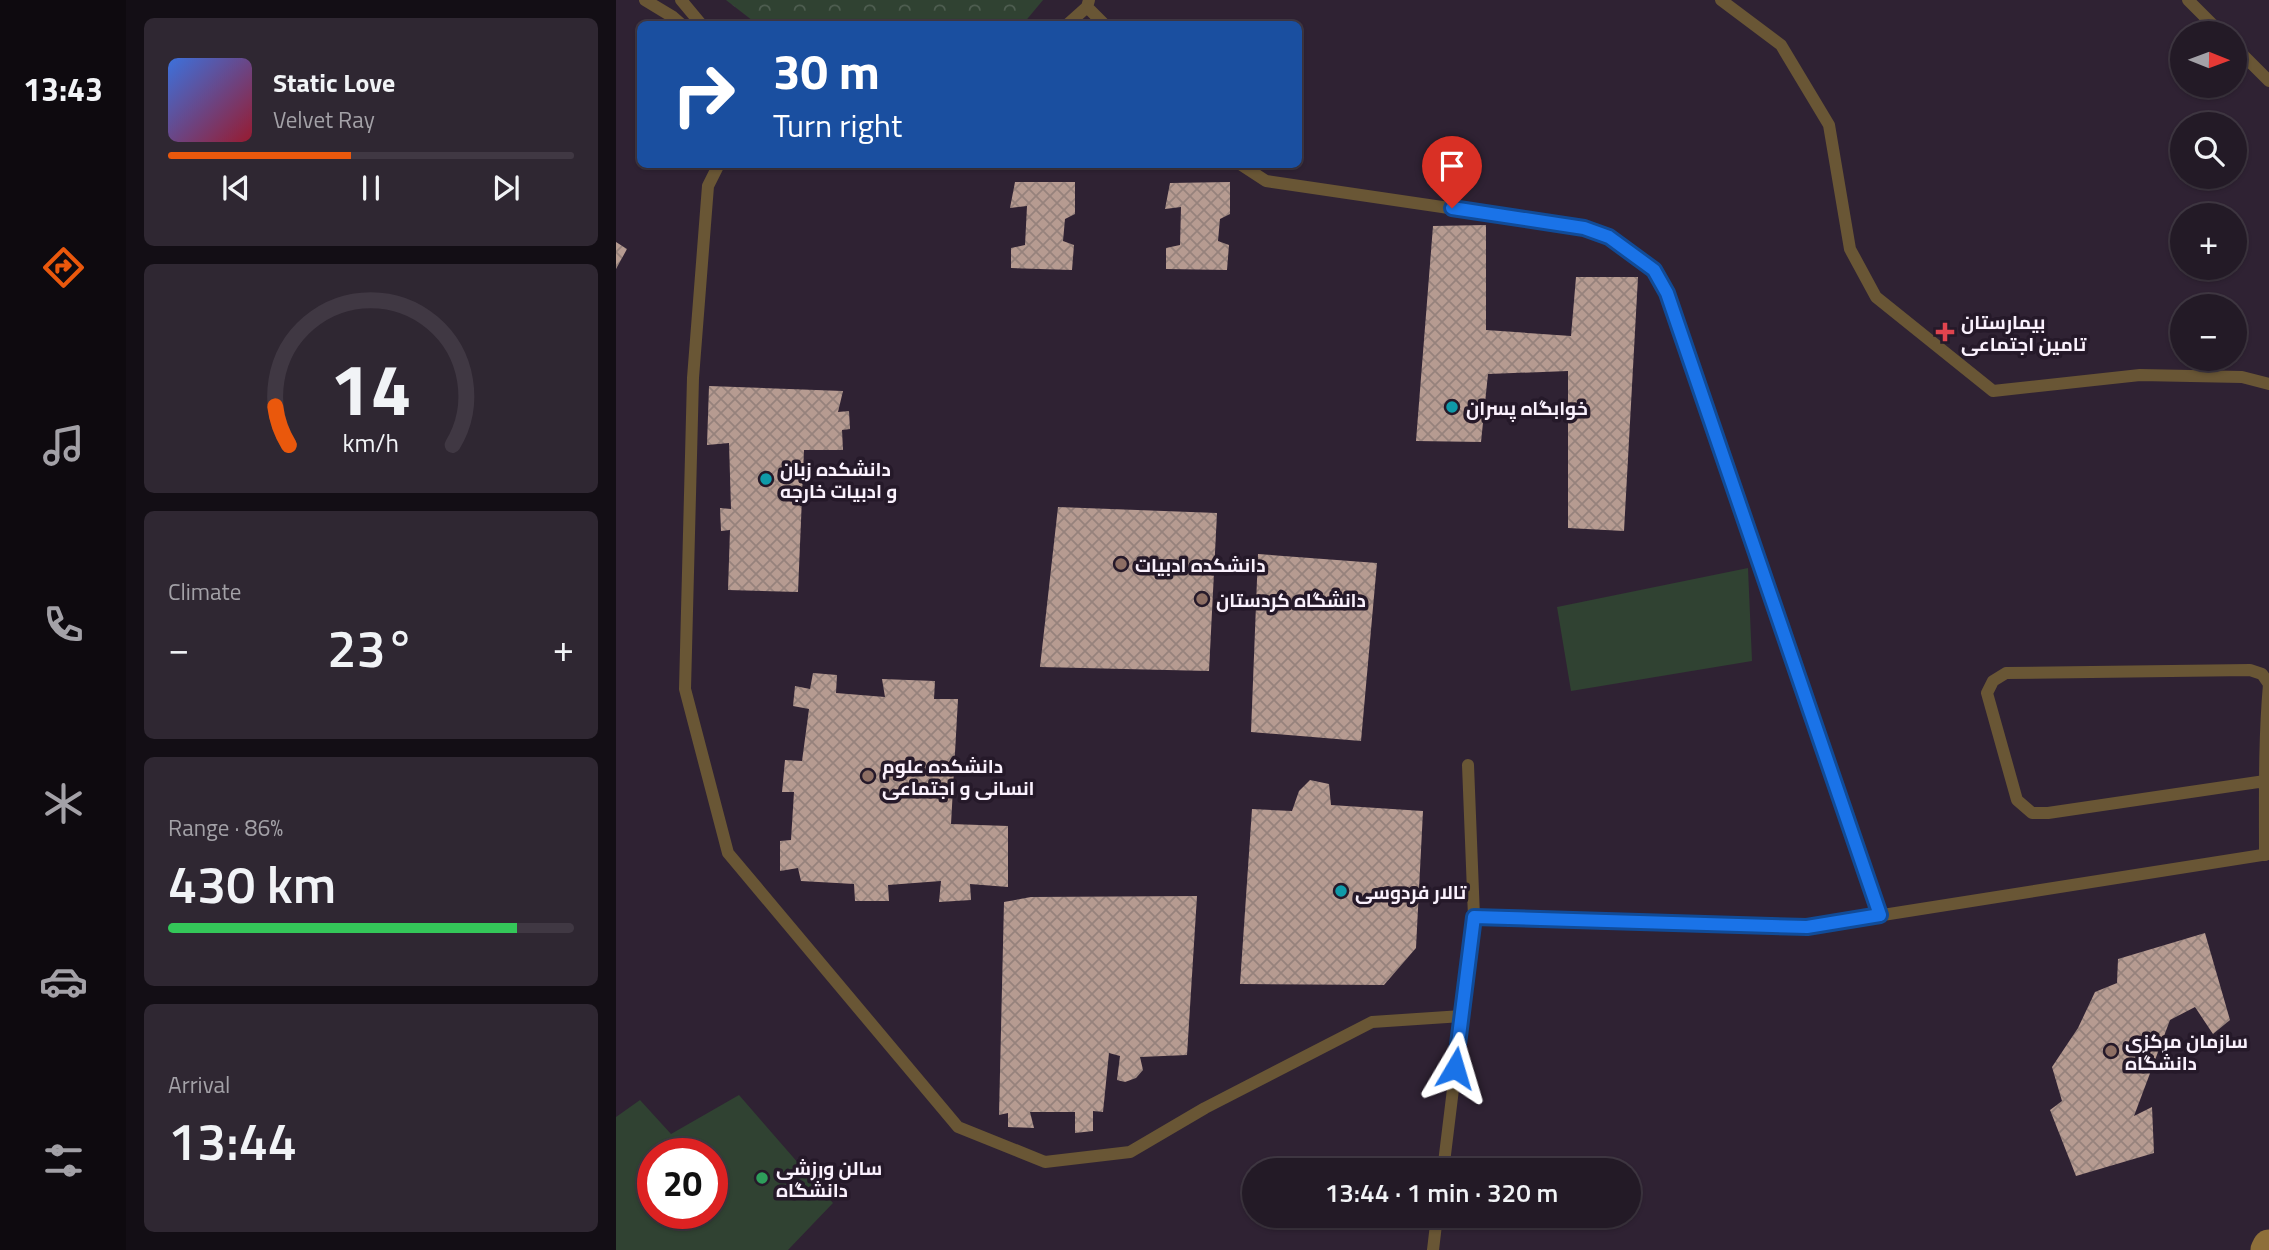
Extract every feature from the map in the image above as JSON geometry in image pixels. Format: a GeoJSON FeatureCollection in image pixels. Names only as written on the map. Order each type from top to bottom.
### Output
{"type":"FeatureCollection","features":[{"type":"Feature","properties":{"kind":"lane"},"geometry":{"type":"LineString","coordinates":[[645,0],[678,21]]}},
{"type":"Feature","properties":{"kind":"lane"},"geometry":{"type":"LineString","coordinates":[[681,0],[698,21]]}},
{"type":"Feature","properties":{"kind":"lane"},"geometry":{"type":"LineString","coordinates":[[1721,0],[1781,45],[1829,125],[1850,249],[1876,297],[1993,391],[2140,375],[2242,377],[2269,384]]}},
{"type":"Feature","properties":{"kind":"lane"},"geometry":{"type":"LineString","coordinates":[[2188,0],[2209,21]]}},
{"type":"Feature","properties":{"kind":"lane"},"geometry":{"type":"LineString","coordinates":[[1071,21],[1088,3],[1102,21]]}},
{"type":"Feature","properties":{"kind":"lane"},"geometry":{"type":"LineString","coordinates":[[2247,59],[2269,81]]}},
{"type":"Feature","properties":{"kind":"lane"},"geometry":{"type":"LineString","coordinates":[[717,168],[708,186],[693,378],[685,689],[728,853],[958,1127],[1045,1162],[1130,1152],[1205,1108],[1372,1022],[1462,1016]]}},
{"type":"Feature","properties":{"kind":"lane"},"geometry":{"type":"LineString","coordinates":[[1246,168],[1266,181],[1584,228],[1609,237],[1654,270],[1667,293],[1880,915]]}},
{"type":"Feature","properties":{"kind":"lane"},"geometry":{"type":"LineString","coordinates":[[1474,917],[1807,927],[2267,855],[2265,733],[2269,684],[2262,674],[2250,670],[2006,673],[1993,681],[1987,694],[2017,800],[2032,813],[2048,813],[2265,781]]}},
{"type":"Feature","properties":{"kind":"lane"},"geometry":{"type":"LineString","coordinates":[[1445,1158],[1474,917],[1468,765]]}},
{"type":"Feature","properties":{"kind":"lane"},"geometry":{"type":"LineString","coordinates":[[1433,1250],[1436,1228]]}},
{"type":"Feature","properties":{"kind":"green space"},"geometry":{"type":"Polygon","coordinates":[[[726,0],[1043,0],[1026,21],[753,21],[726,0]]]}},
{"type":"Feature","properties":{"kind":"green space"},"geometry":{"type":"Polygon","coordinates":[[[1748,568],[1752,661],[1571,691],[1557,607],[1748,568]]]}},
{"type":"Feature","properties":{"kind":"green space","name":"سالن ورزشی دانشگاه"},"geometry":{"type":"Polygon","coordinates":[[[739,1095],[833,1203],[788,1250],[616,1250],[616,1117],[640,1100],[671,1134],[739,1095]]]}},
{"type":"Feature","properties":{"kind":"building"},"geometry":{"type":"Polygon","coordinates":[[[1015,182],[1075,182],[1075,214],[1065,219],[1063,241],[1074,245],[1072,270],[1011,268],[1011,248],[1025,245],[1027,206],[1010,208],[1015,182]]]}},
{"type":"Feature","properties":{"kind":"building"},"geometry":{"type":"Polygon","coordinates":[[[1230,182],[1230,214],[1220,219],[1218,241],[1229,245],[1227,270],[1166,269],[1166,248],[1180,245],[1181,207],[1165,209],[1170,183],[1230,182]]]}},
{"type":"Feature","properties":{"kind":"building","name":"خوابگاه پسران"},"geometry":{"type":"Polygon","coordinates":[[[1486,225],[1486,330],[1571,336],[1576,277],[1638,277],[1624,531],[1568,528],[1568,371],[1488,374],[1481,442],[1416,441],[1433,226],[1486,225]]]}},
{"type":"Feature","properties":{"kind":"building"},"geometry":{"type":"Polygon","coordinates":[[[616,242],[627,249],[616,269],[616,242]]]}},
{"type":"Feature","properties":{"kind":"building","name":"دانشکده زبان و ادبیات خارجه"},"geometry":{"type":"Polygon","coordinates":[[[709,386],[843,391],[838,412],[849,411],[850,429],[842,430],[843,450],[804,450],[798,592],[728,590],[730,530],[721,531],[720,508],[731,509],[729,443],[707,445],[709,386]]]}},
{"type":"Feature","properties":{"kind":"building"},"geometry":{"type":"Polygon","coordinates":[[[1058,507],[1217,513],[1209,671],[1040,667],[1058,507]]]}},
{"type":"Feature","properties":{"kind":"building"},"geometry":{"type":"Polygon","coordinates":[[[1258,554],[1377,563],[1361,741],[1251,732],[1258,554]]]}},
{"type":"Feature","properties":{"kind":"building","name":"دانشکده علوم انسانی و اجتماعی"},"geometry":{"type":"Polygon","coordinates":[[[813,673],[837,675],[836,693],[885,697],[882,679],[935,681],[934,699],[958,699],[951,824],[1008,826],[1008,887],[970,884],[971,900],[939,902],[941,881],[888,885],[889,901],[855,901],[854,884],[801,881],[798,868],[780,871],[780,841],[791,840],[794,792],[782,792],[785,760],[802,761],[809,709],[793,706],[795,686],[810,689],[813,673]]]}},
{"type":"Feature","properties":{"kind":"building"},"geometry":{"type":"Polygon","coordinates":[[[1310,780],[1329,784],[1331,805],[1423,811],[1416,948],[1384,985],[1240,984],[1252,809],[1292,811],[1299,791],[1310,780]]]}},
{"type":"Feature","properties":{"kind":"building"},"geometry":{"type":"Polygon","coordinates":[[[1197,896],[1187,1055],[1140,1057],[1143,1070],[1136,1078],[1125,1082],[1117,1080],[1120,1056],[1109,1053],[1103,1112],[1093,1111],[1093,1131],[1075,1133],[1075,1112],[1030,1112],[1034,1128],[1008,1127],[1008,1113],[999,1115],[1004,902],[1031,897],[1197,896]]]}},
{"type":"Feature","properties":{"kind":"building","name":"سازمان مرکزی دانشگاه"},"geometry":{"type":"Polygon","coordinates":[[[2205,933],[2230,1020],[2213,1034],[2195,1007],[2170,1020],[2134,1116],[2152,1107],[2154,1153],[2076,1176],[2050,1110],[2062,1101],[2052,1067],[2078,1028],[2095,992],[2117,983],[2118,959],[2205,933]]]}},
{"type":"Feature","properties":{"kind":"place","name":"بیمارستان تامین اجتماعی"},"geometry":{"type":"Point","coordinates":[1945,332]}},
{"type":"Feature","properties":{"kind":"place","name":"خوابگاه پسران"},"geometry":{"type":"Point","coordinates":[1452,407]}},
{"type":"Feature","properties":{"kind":"place","name":"دانشکده زبان و ادبیات خارجه"},"geometry":{"type":"Point","coordinates":[766,479]}},
{"type":"Feature","properties":{"kind":"place","name":"دانشکده ادبیات"},"geometry":{"type":"Point","coordinates":[1121,564]}},
{"type":"Feature","properties":{"kind":"place","name":"دانشگاه کردستان"},"geometry":{"type":"Point","coordinates":[1202,599]}},
{"type":"Feature","properties":{"kind":"place","name":"دانشکده علوم انسانی و اجتماعی"},"geometry":{"type":"Point","coordinates":[868,776]}},
{"type":"Feature","properties":{"kind":"place","name":"تالار فردوسی"},"geometry":{"type":"Point","coordinates":[1341,891]}},
{"type":"Feature","properties":{"kind":"place","name":"سازمان مرکزی دانشگاه"},"geometry":{"type":"Point","coordinates":[2111,1051]}},
{"type":"Feature","properties":{"kind":"place","name":"سالن ورزشی دانشگاه"},"geometry":{"type":"Point","coordinates":[762,1178]}},
{"type":"Feature","properties":{"kind":"route"},"geometry":{"type":"LineString","coordinates":[[1452,208],[1584,228],[1609,237],[1654,270],[1667,293],[1880,915],[1807,927],[1474,917],[1455,1068]]}}]}
